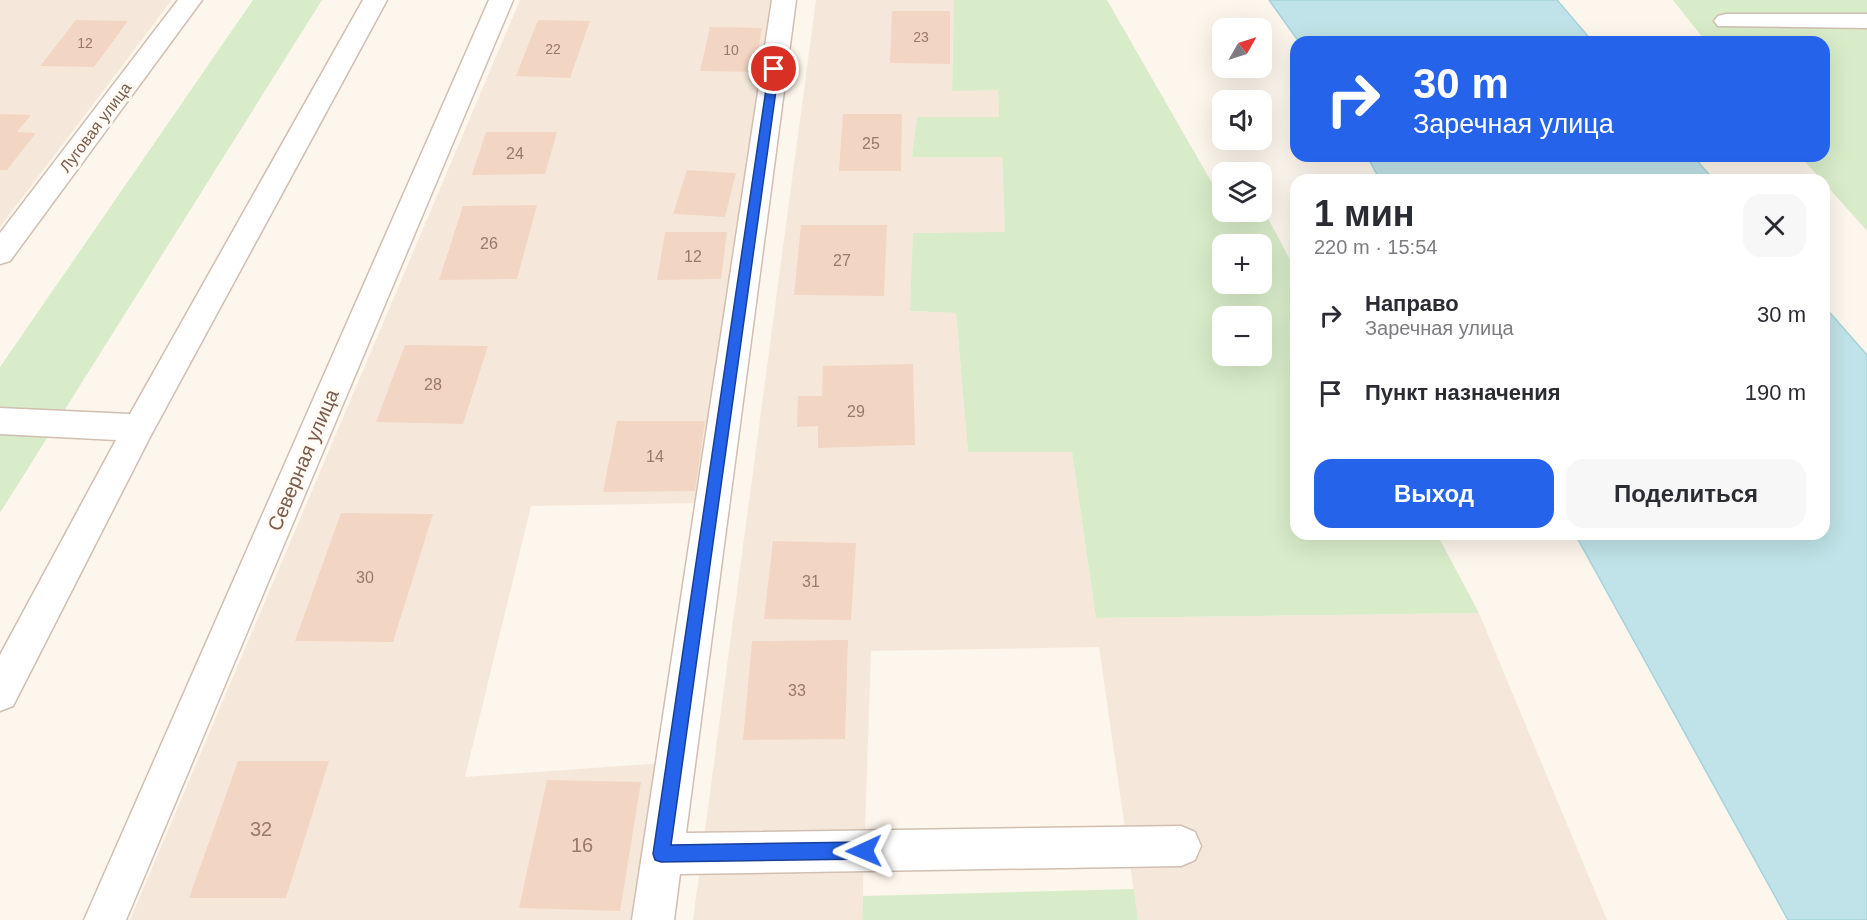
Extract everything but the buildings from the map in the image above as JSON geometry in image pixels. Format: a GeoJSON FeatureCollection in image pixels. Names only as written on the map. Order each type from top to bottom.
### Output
{"type":"FeatureCollection","features":[{"type":"Feature","properties":{"kind":"street","name":"Луговая улица"},"geometry":{"type":"LineString","coordinates":[[0,254],[190,0]]}},
{"type":"Feature","properties":{"kind":"street"},"geometry":{"type":"LineString","coordinates":[[0,693],[139,429],[375,0]]}},
{"type":"Feature","properties":{"kind":"street","name":"Северная улица"},"geometry":{"type":"LineString","coordinates":[[105,920],[501,0]]}},
{"type":"Feature","properties":{"kind":"street"},"geometry":{"type":"LineString","coordinates":[[653,920],[784,0]]}},
{"type":"Feature","properties":{"kind":"street"},"geometry":{"type":"LineString","coordinates":[[1726,21],[1867,21]]}},
{"type":"Feature","properties":{"kind":"street"},"geometry":{"type":"LineString","coordinates":[[0,422],[139,429]]}},
{"type":"Feature","properties":{"kind":"street"},"geometry":{"type":"LineString","coordinates":[[661,854],[1181,846]]}},
{"type":"Feature","properties":{"kind":"shaded area"},"geometry":{"type":"Polygon","coordinates":[[[0,0],[172,0],[0,227],[0,0]]]}},
{"type":"Feature","properties":{"kind":"shaded area"},"geometry":{"type":"Polygon","coordinates":[[[520,0],[778,0],[700,503],[531,506],[465,777],[664,763],[640,920],[130,920],[520,0]]]}},
{"type":"Feature","properties":{"kind":"shaded area"},"geometry":{"type":"Polygon","coordinates":[[[816,0],[954,0],[952,90],[998,90],[999,117],[917,117],[912,157],[1002,157],[1005,232],[910,311],[956,313],[968,452],[1072,452],[1096,618],[1479,613],[1607,920],[1138,920],[1099,647],[871,651],[862,920],[693,920],[816,0]]]}},
{"type":"Feature","properties":{"kind":"green space"},"geometry":{"type":"Polygon","coordinates":[[[253,0],[322,0],[0,513],[0,367],[253,0]]]}},
{"type":"Feature","properties":{"kind":"green space"},"geometry":{"type":"Polygon","coordinates":[[[954,0],[1107,0],[1212,183],[1212,222],[1270,222],[1290,260],[1290,540],[1440,540],[1479,613],[1096,618],[1072,452],[968,452],[956,313],[910,311],[913,233],[1005,232],[1002,157],[912,157],[917,117],[999,117],[998,90],[952,91],[954,0]]]}},
{"type":"Feature","properties":{"kind":"green space"},"geometry":{"type":"Polygon","coordinates":[[[1673,0],[1867,0],[1867,231],[1830,190],[1830,174],[1816,174],[1805,162],[1830,162],[1830,36],[1701,36],[1673,0]]]}},
{"type":"Feature","properties":{"kind":"green space"},"geometry":{"type":"Polygon","coordinates":[[[1134,889],[1138,920],[862,920],[863,896],[1134,889]]]}},
{"type":"Feature","properties":{"kind":"water"},"geometry":{"type":"Polygon","coordinates":[[[1269,0],[1557,0],[1588,36],[1295,36],[1269,0]]]}},
{"type":"Feature","properties":{"kind":"water"},"geometry":{"type":"Polygon","coordinates":[[[1370,162],[1698,162],[1709,174],[1377,174],[1370,162]]]}},
{"type":"Feature","properties":{"kind":"water"},"geometry":{"type":"Polygon","coordinates":[[[1830,313],[1867,355],[1867,920],[1788,920],[1578,540],[1830,540],[1830,313]]]}},
{"type":"Feature","properties":{"kind":"route"},"geometry":{"type":"LineString","coordinates":[[774,69],[661,854],[864,851]]}}]}
